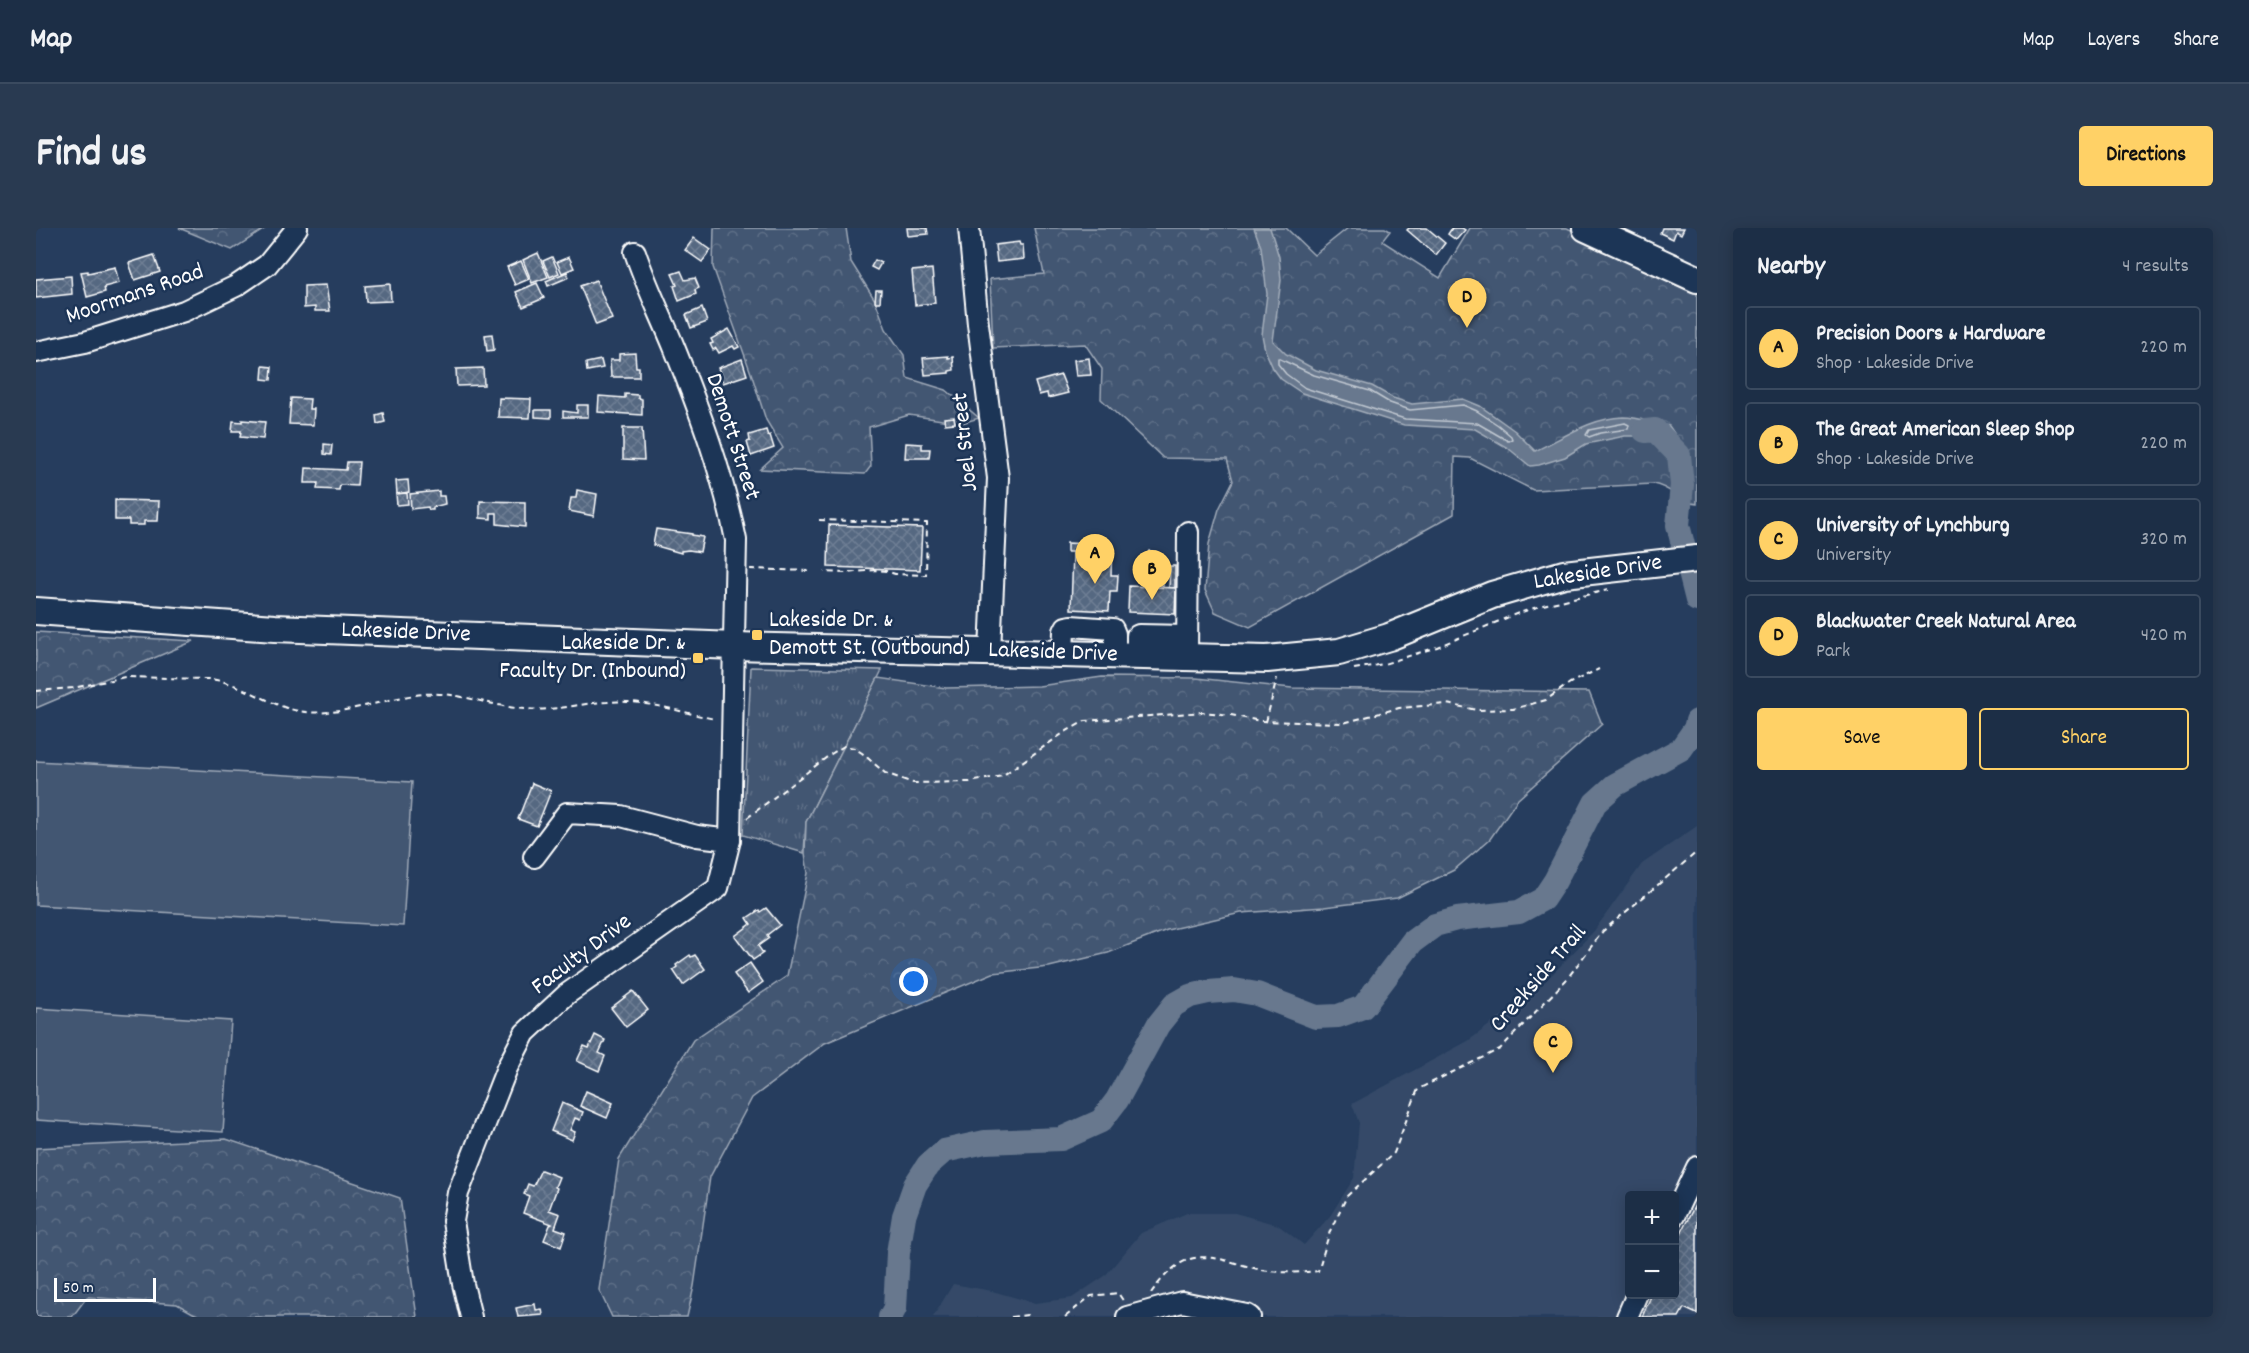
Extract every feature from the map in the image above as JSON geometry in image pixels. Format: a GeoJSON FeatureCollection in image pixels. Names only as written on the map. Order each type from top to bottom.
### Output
{"type":"FeatureCollection","features":[{"type":"Feature","properties":{"kind":"main road"},"geometry":{"type":"LineString","coordinates":[[1586,228],[1697,279]]}},
{"type":"Feature","properties":{"kind":"main road","name":"Lakeside Drive"},"geometry":{"type":"LineString","coordinates":[[36,611],[276,628],[735,646],[1126,655],[1187,647],[1267,659],[1339,652],[1389,637],[1492,595],[1564,574],[1697,559]]}},
{"type":"Feature","properties":{"kind":"street","name":"Moormans Road"},"geometry":{"type":"LineString","coordinates":[[36,352],[85,342],[184,311],[236,286],[267,266],[297,228]]}},
{"type":"Feature","properties":{"kind":"street","name":"Joel Street"},"geometry":{"type":"LineString","coordinates":[[969,228],[978,324],[998,478],[990,651]]}},
{"type":"Feature","properties":{"kind":"street","name":"Demott Street"},"geometry":{"type":"LineString","coordinates":[[635,252],[642,274],[689,383],[729,504],[736,540],[735,646]]}},
{"type":"Feature","properties":{"kind":"street"},"geometry":{"type":"LineString","coordinates":[[1187,647],[1188,532]]}},
{"type":"Feature","properties":{"kind":"street","name":"Faculty Drive"},"geometry":{"type":"LineString","coordinates":[[471,1317],[453,1221],[458,1193],[507,1068],[525,1033],[567,994],[718,888],[730,840],[735,646]]}},
{"type":"Feature","properties":{"kind":"street"},"geometry":{"type":"LineString","coordinates":[[534,856],[567,813],[621,816],[697,836],[730,840]]}},
{"type":"Feature","properties":{"kind":"street"},"geometry":{"type":"LineString","coordinates":[[1679,1205],[1697,1167]]}},
{"type":"Feature","properties":{"kind":"street"},"geometry":{"type":"LineString","coordinates":[[1627,1317],[1636,1299]]}},
{"type":"Feature","properties":{"kind":"street"},"geometry":{"type":"LineString","coordinates":[[1126,1312],[1182,1302],[1250,1317]]}},
{"type":"Feature","properties":{"kind":"path"},"geometry":{"type":"LineString","coordinates":[[819,520],[927,523],[926,575],[896,574],[875,570],[848,573],[824,572]]}},
{"type":"Feature","properties":{"kind":"path"},"geometry":{"type":"LineString","coordinates":[[744,569],[810,571]]}},
{"type":"Feature","properties":{"kind":"path"},"geometry":{"type":"LineString","coordinates":[[741,822],[844,746],[862,753],[885,773],[913,783],[970,782],[1002,776],[1065,732],[1085,721],[1203,712],[1266,722],[1343,723],[1399,708],[1447,704],[1477,710],[1513,709],[1546,700],[1570,683],[1599,669]]}},
{"type":"Feature","properties":{"kind":"path"},"geometry":{"type":"LineString","coordinates":[[36,691],[73,688],[125,677],[207,679],[221,680],[258,694],[281,706],[307,712],[332,712],[384,700],[448,693],[512,708],[541,711],[607,702],[639,702],[723,721]]}},
{"type":"Feature","properties":{"kind":"path"},"geometry":{"type":"LineString","coordinates":[[1266,722],[1277,678]]}},
{"type":"Feature","properties":{"kind":"path","name":"Creekside Trail"},"geometry":{"type":"LineString","coordinates":[[1146,1300],[1159,1282],[1173,1269],[1193,1258],[1211,1258],[1265,1270],[1298,1273],[1318,1271],[1330,1231],[1347,1196],[1394,1153],[1418,1089],[1500,1049],[1566,980],[1603,932],[1697,852]]}},
{"type":"Feature","properties":{"kind":"path"},"geometry":{"type":"LineString","coordinates":[[1065,1317],[1091,1296],[1118,1293],[1126,1312]]}},
{"type":"Feature","properties":{"kind":"path"},"geometry":{"type":"LineString","coordinates":[[1011,1317],[1027,1315],[1029,1317]]}},
{"type":"Feature","properties":{"kind":"shaded area"},"geometry":{"type":"Polygon","coordinates":[[[1697,826],[1697,1317],[933,1317],[953,1284],[992,1291],[1035,1303],[1072,1298],[1105,1276],[1141,1233],[1187,1213],[1235,1213],[1278,1225],[1304,1245],[1330,1216],[1354,1178],[1359,1123],[1352,1104],[1468,1041],[1539,988],[1594,931],[1642,864],[1697,826]]]}},
{"type":"Feature","properties":{"kind":"green space"},"geometry":{"type":"Polygon","coordinates":[[[179,228],[266,228],[232,250],[179,228]]]}},
{"type":"Feature","properties":{"kind":"green space"},"geometry":{"type":"Polygon","coordinates":[[[714,228],[846,228],[851,262],[875,300],[886,329],[904,355],[907,378],[946,390],[979,418],[962,423],[909,415],[869,427],[871,466],[865,474],[760,469],[783,448],[766,420],[713,267],[714,228]]]}},
{"type":"Feature","properties":{"kind":"green space"},"geometry":{"type":"Polygon","coordinates":[[[1034,228],[1286,228],[1314,255],[1348,228],[1385,228],[1390,231],[1382,241],[1440,278],[1470,228],[1567,228],[1697,286],[1697,504],[1686,501],[1666,488],[1653,484],[1533,490],[1470,458],[1455,457],[1454,514],[1250,627],[1215,612],[1205,590],[1209,544],[1219,509],[1233,481],[1227,459],[1163,458],[1101,399],[1102,369],[1085,344],[993,348],[990,279],[1044,274],[1034,228]]]}},
{"type":"Feature","properties":{"kind":"green space"},"geometry":{"type":"Polygon","coordinates":[[[36,632],[194,641],[36,708],[36,632]]]}},
{"type":"Feature","properties":{"kind":"green space"},"geometry":{"type":"Polygon","coordinates":[[[751,667],[882,670],[806,822],[804,853],[743,835],[751,667]]]}},
{"type":"Feature","properties":{"kind":"green space"},"geometry":{"type":"Polygon","coordinates":[[[1102,677],[1196,678],[1292,688],[1589,692],[1602,724],[1517,800],[1490,839],[1454,870],[1397,898],[1324,907],[1241,913],[1167,930],[1108,953],[1049,967],[993,973],[825,1043],[752,1098],[710,1177],[694,1286],[687,1317],[612,1317],[599,1290],[619,1159],[693,1040],[787,976],[808,873],[805,853],[806,822],[878,678],[946,688],[1039,686],[1102,677]]]}},
{"type":"Feature","properties":{"kind":"green space"},"geometry":{"type":"Polygon","coordinates":[[[36,761],[412,782],[403,926],[36,905],[36,761]]]}},
{"type":"Feature","properties":{"kind":"green space"},"geometry":{"type":"Polygon","coordinates":[[[36,1008],[231,1021],[223,1132],[36,1120],[36,1008]]]}},
{"type":"Feature","properties":{"kind":"green space"},"geometry":{"type":"Polygon","coordinates":[[[226,1139],[400,1198],[417,1317],[200,1317],[177,1304],[87,1297],[72,1317],[36,1317],[36,1148],[226,1139]]]}},
{"type":"Feature","properties":{"kind":"water"},"geometry":{"type":"Polygon","coordinates":[[[1254,228],[1270,228],[1279,257],[1281,280],[1273,341],[1286,354],[1316,370],[1372,386],[1393,398],[1412,404],[1463,399],[1480,406],[1515,431],[1535,451],[1577,429],[1599,421],[1623,417],[1669,426],[1680,442],[1664,446],[1652,436],[1625,436],[1586,444],[1565,457],[1530,466],[1508,448],[1475,429],[1404,425],[1302,393],[1281,379],[1265,350],[1262,335],[1267,294],[1261,247],[1254,228]]]}},
{"type":"Feature","properties":{"kind":"building"},"geometry":{"type":"Polygon","coordinates":[[[907,228],[927,228],[928,234],[908,236],[907,228]]]}},
{"type":"Feature","properties":{"kind":"building"},"geometry":{"type":"Polygon","coordinates":[[[1427,228],[1445,243],[1436,255],[1407,230],[1427,228]]]}},
{"type":"Feature","properties":{"kind":"building"},"geometry":{"type":"Polygon","coordinates":[[[1452,228],[1465,230],[1456,240],[1448,234],[1452,228]]]}},
{"type":"Feature","properties":{"kind":"building"},"geometry":{"type":"Polygon","coordinates":[[[1662,228],[1684,228],[1681,234],[1676,231],[1673,239],[1660,233],[1662,228]]]}},
{"type":"Feature","properties":{"kind":"building"},"geometry":{"type":"Polygon","coordinates":[[[694,238],[711,250],[702,262],[685,250],[694,238]]]}},
{"type":"Feature","properties":{"kind":"building"},"geometry":{"type":"Polygon","coordinates":[[[1019,242],[1023,245],[1024,259],[997,262],[995,245],[1019,242]]]}},
{"type":"Feature","properties":{"kind":"building"},"geometry":{"type":"Polygon","coordinates":[[[538,253],[548,277],[532,283],[523,260],[538,253]]]}},
{"type":"Feature","properties":{"kind":"building"},"geometry":{"type":"Polygon","coordinates":[[[154,255],[160,272],[135,280],[129,263],[154,255]]]}},
{"type":"Feature","properties":{"kind":"building"},"geometry":{"type":"Polygon","coordinates":[[[552,257],[559,273],[550,277],[543,261],[552,257]]]}},
{"type":"Feature","properties":{"kind":"building"},"geometry":{"type":"Polygon","coordinates":[[[569,257],[574,268],[562,273],[557,262],[569,257]]]}},
{"type":"Feature","properties":{"kind":"building"},"geometry":{"type":"Polygon","coordinates":[[[875,260],[881,263],[877,270],[871,267],[875,260]]]}},
{"type":"Feature","properties":{"kind":"building"},"geometry":{"type":"Polygon","coordinates":[[[521,261],[529,279],[515,285],[507,267],[521,261]]]}},
{"type":"Feature","properties":{"kind":"building"},"geometry":{"type":"Polygon","coordinates":[[[115,267],[119,283],[104,287],[105,292],[87,297],[81,272],[88,271],[88,273],[115,267]]]}},
{"type":"Feature","properties":{"kind":"building"},"geometry":{"type":"Polygon","coordinates":[[[932,269],[935,303],[915,305],[912,271],[932,269]]]}},
{"type":"Feature","properties":{"kind":"building"},"geometry":{"type":"Polygon","coordinates":[[[681,271],[685,280],[695,278],[699,288],[695,290],[696,294],[679,301],[674,286],[677,285],[672,274],[681,271]]]}},
{"type":"Feature","properties":{"kind":"building"},"geometry":{"type":"Polygon","coordinates":[[[567,272],[569,277],[548,286],[546,281],[567,272]]]}},
{"type":"Feature","properties":{"kind":"building"},"geometry":{"type":"Polygon","coordinates":[[[71,276],[72,294],[36,298],[36,279],[71,276]]]}},
{"type":"Feature","properties":{"kind":"building"},"geometry":{"type":"Polygon","coordinates":[[[596,280],[612,319],[596,325],[580,286],[596,280]]]}},
{"type":"Feature","properties":{"kind":"building"},"geometry":{"type":"Polygon","coordinates":[[[537,283],[544,298],[523,307],[516,292],[537,283]]]}},
{"type":"Feature","properties":{"kind":"building"},"geometry":{"type":"Polygon","coordinates":[[[390,284],[391,301],[366,302],[365,286],[390,284]]]}},
{"type":"Feature","properties":{"kind":"building"},"geometry":{"type":"Polygon","coordinates":[[[326,285],[330,311],[315,311],[315,307],[304,308],[304,286],[326,285]]]}},
{"type":"Feature","properties":{"kind":"building"},"geometry":{"type":"Polygon","coordinates":[[[876,290],[881,290],[880,302],[875,302],[876,290]]]}},
{"type":"Feature","properties":{"kind":"building"},"geometry":{"type":"Polygon","coordinates":[[[702,308],[707,322],[691,328],[686,315],[702,308]]]}},
{"type":"Feature","properties":{"kind":"building"},"geometry":{"type":"Polygon","coordinates":[[[729,329],[739,347],[735,349],[733,346],[719,353],[716,348],[713,350],[710,344],[713,343],[711,339],[729,329]]]}},
{"type":"Feature","properties":{"kind":"building"},"geometry":{"type":"Polygon","coordinates":[[[492,334],[494,350],[487,351],[485,335],[492,334]]]}},
{"type":"Feature","properties":{"kind":"building"},"geometry":{"type":"Polygon","coordinates":[[[635,353],[639,377],[611,377],[610,360],[619,360],[619,354],[635,353]]]}},
{"type":"Feature","properties":{"kind":"building"},"geometry":{"type":"Polygon","coordinates":[[[948,356],[948,358],[953,357],[954,370],[949,373],[925,375],[923,358],[948,356]]]}},
{"type":"Feature","properties":{"kind":"building"},"geometry":{"type":"Polygon","coordinates":[[[1089,358],[1091,375],[1076,376],[1074,360],[1089,358]]]}},
{"type":"Feature","properties":{"kind":"building"},"geometry":{"type":"Polygon","coordinates":[[[742,359],[747,375],[723,383],[718,368],[742,359]]]}},
{"type":"Feature","properties":{"kind":"building"},"geometry":{"type":"Polygon","coordinates":[[[601,360],[603,368],[587,371],[586,363],[601,360]]]}},
{"type":"Feature","properties":{"kind":"building"},"geometry":{"type":"Polygon","coordinates":[[[263,366],[272,367],[271,380],[262,379],[263,366]]]}},
{"type":"Feature","properties":{"kind":"building"},"geometry":{"type":"Polygon","coordinates":[[[483,368],[484,385],[457,386],[456,369],[483,368]]]}},
{"type":"Feature","properties":{"kind":"building"},"geometry":{"type":"Polygon","coordinates":[[[1061,375],[1068,393],[1048,398],[1047,393],[1039,395],[1035,382],[1061,375]]]}},
{"type":"Feature","properties":{"kind":"building"},"geometry":{"type":"Polygon","coordinates":[[[625,394],[638,395],[638,398],[642,399],[642,415],[598,412],[599,396],[625,398],[625,394]]]}},
{"type":"Feature","properties":{"kind":"building"},"geometry":{"type":"Polygon","coordinates":[[[291,398],[310,399],[309,409],[314,409],[313,425],[289,424],[291,398]]]}},
{"type":"Feature","properties":{"kind":"building"},"geometry":{"type":"Polygon","coordinates":[[[499,398],[531,399],[530,418],[498,417],[499,398]]]}},
{"type":"Feature","properties":{"kind":"building"},"geometry":{"type":"Polygon","coordinates":[[[577,405],[588,405],[588,417],[563,417],[563,411],[577,413],[577,405]]]}},
{"type":"Feature","properties":{"kind":"building"},"geometry":{"type":"Polygon","coordinates":[[[535,410],[551,410],[551,418],[535,417],[535,410]]]}},
{"type":"Feature","properties":{"kind":"building"},"geometry":{"type":"Polygon","coordinates":[[[383,413],[385,422],[377,424],[376,415],[383,413]]]}},
{"type":"Feature","properties":{"kind":"building"},"geometry":{"type":"Polygon","coordinates":[[[954,417],[955,423],[945,424],[944,418],[954,417]]]}},
{"type":"Feature","properties":{"kind":"building"},"geometry":{"type":"Polygon","coordinates":[[[242,420],[265,422],[263,439],[240,437],[241,431],[232,431],[233,421],[242,422],[242,420]]]}},
{"type":"Feature","properties":{"kind":"building"},"geometry":{"type":"Polygon","coordinates":[[[623,428],[642,428],[644,460],[623,459],[623,428]]]}},
{"type":"Feature","properties":{"kind":"building"},"geometry":{"type":"Polygon","coordinates":[[[766,430],[774,448],[751,456],[747,442],[750,441],[749,435],[766,430]]]}},
{"type":"Feature","properties":{"kind":"building"},"geometry":{"type":"Polygon","coordinates":[[[906,443],[922,444],[922,449],[930,449],[929,458],[905,458],[906,443]]]}},
{"type":"Feature","properties":{"kind":"building"},"geometry":{"type":"Polygon","coordinates":[[[324,444],[332,445],[331,455],[324,454],[324,444]]]}},
{"type":"Feature","properties":{"kind":"building"},"geometry":{"type":"Polygon","coordinates":[[[347,462],[359,462],[357,486],[340,485],[339,490],[317,489],[318,483],[305,483],[306,468],[346,470],[347,462]]]}},
{"type":"Feature","properties":{"kind":"building"},"geometry":{"type":"Polygon","coordinates":[[[408,480],[409,492],[397,494],[396,481],[408,480]]]}},
{"type":"Feature","properties":{"kind":"building"},"geometry":{"type":"Polygon","coordinates":[[[577,490],[597,494],[594,516],[569,511],[571,498],[576,498],[577,490]]]}},
{"type":"Feature","properties":{"kind":"building"},"geometry":{"type":"Polygon","coordinates":[[[439,491],[439,496],[444,496],[445,504],[433,507],[433,510],[429,510],[428,507],[411,509],[410,494],[439,491]]]}},
{"type":"Feature","properties":{"kind":"building"},"geometry":{"type":"Polygon","coordinates":[[[407,493],[408,504],[397,505],[396,494],[407,493]]]}},
{"type":"Feature","properties":{"kind":"building"},"geometry":{"type":"Polygon","coordinates":[[[115,500],[159,501],[158,521],[144,521],[144,525],[129,525],[129,520],[115,520],[115,500]]]}},
{"type":"Feature","properties":{"kind":"building"},"geometry":{"type":"Polygon","coordinates":[[[480,501],[525,502],[525,527],[497,524],[497,513],[491,513],[491,519],[480,518],[480,501]]]}},
{"type":"Feature","properties":{"kind":"building"},"geometry":{"type":"Polygon","coordinates":[[[829,525],[922,528],[920,570],[828,567],[829,525]]]}},
{"type":"Feature","properties":{"kind":"building"},"geometry":{"type":"Polygon","coordinates":[[[656,529],[703,537],[700,552],[689,550],[681,551],[681,553],[653,545],[656,529]]]}},
{"type":"Feature","properties":{"kind":"building"},"geometry":{"type":"Polygon","coordinates":[[[1067,543],[1112,545],[1111,575],[1118,575],[1117,592],[1110,592],[1109,611],[1071,609],[1073,552],[1067,552],[1067,543]]]}},
{"type":"Feature","properties":{"kind":"building"},"geometry":{"type":"Polygon","coordinates":[[[1149,551],[1157,552],[1156,577],[1147,577],[1149,551]]]}},
{"type":"Feature","properties":{"kind":"building"},"geometry":{"type":"Polygon","coordinates":[[[1170,566],[1175,566],[1175,588],[1169,588],[1170,566]]]}},
{"type":"Feature","properties":{"kind":"building"},"geometry":{"type":"Polygon","coordinates":[[[1148,577],[1156,577],[1155,586],[1148,586],[1148,577]]]}},
{"type":"Feature","properties":{"kind":"building"},"geometry":{"type":"Polygon","coordinates":[[[1156,577],[1163,577],[1163,586],[1156,585],[1156,577]]]}},
{"type":"Feature","properties":{"kind":"building"},"geometry":{"type":"Polygon","coordinates":[[[1129,586],[1176,588],[1175,614],[1128,612],[1129,586]]]}},
{"type":"Feature","properties":{"kind":"building"},"geometry":{"type":"Polygon","coordinates":[[[532,783],[551,791],[537,826],[518,819],[532,783]]]}},
{"type":"Feature","properties":{"kind":"building"},"geometry":{"type":"Polygon","coordinates":[[[766,908],[780,925],[767,935],[769,938],[758,946],[763,953],[753,960],[735,936],[751,924],[747,918],[766,908]]]}},
{"type":"Feature","properties":{"kind":"building"},"geometry":{"type":"Polygon","coordinates":[[[690,955],[691,957],[695,955],[705,969],[683,985],[673,970],[690,955]]]}},
{"type":"Feature","properties":{"kind":"building"},"geometry":{"type":"Polygon","coordinates":[[[750,963],[763,982],[748,993],[734,974],[750,963]]]}},
{"type":"Feature","properties":{"kind":"building"},"geometry":{"type":"Polygon","coordinates":[[[633,991],[648,1010],[626,1027],[611,1008],[633,991]]]}},
{"type":"Feature","properties":{"kind":"building"},"geometry":{"type":"Polygon","coordinates":[[[595,1035],[605,1040],[599,1053],[605,1056],[599,1071],[577,1061],[584,1046],[589,1048],[595,1035]]]}},
{"type":"Feature","properties":{"kind":"building"},"geometry":{"type":"Polygon","coordinates":[[[586,1091],[613,1103],[607,1118],[580,1106],[586,1091]]]}},
{"type":"Feature","properties":{"kind":"building"},"geometry":{"type":"Polygon","coordinates":[[[562,1103],[583,1112],[580,1120],[575,1118],[570,1130],[575,1132],[572,1140],[551,1131],[562,1103]]]}},
{"type":"Feature","properties":{"kind":"building"},"geometry":{"type":"Polygon","coordinates":[[[541,1170],[559,1177],[549,1210],[560,1214],[555,1228],[566,1232],[561,1247],[544,1240],[552,1224],[523,1213],[529,1196],[524,1194],[528,1184],[533,1186],[541,1170]]]}},
{"type":"Feature","properties":{"kind":"building"},"geometry":{"type":"Polygon","coordinates":[[[1697,1201],[1697,1314],[1684,1308],[1679,1317],[1642,1317],[1650,1299],[1679,1299],[1679,1237],[1697,1201]]]}},
{"type":"Feature","properties":{"kind":"building"},"geometry":{"type":"Polygon","coordinates":[[[535,1304],[536,1310],[542,1309],[543,1315],[518,1317],[516,1308],[535,1304]]]}},
{"type":"Feature","properties":{"kind":"waterway"},"geometry":{"type":"LineString","coordinates":[[1645,431],[1655,430],[1679,455],[1682,485],[1678,525],[1697,600]]}},
{"type":"Feature","properties":{"kind":"waterway"},"geometry":{"type":"LineString","coordinates":[[890,1317],[895,1308],[898,1253],[904,1216],[915,1185],[928,1165],[944,1151],[985,1142],[1061,1139],[1101,1121],[1117,1100],[1158,1025],[1174,1005],[1190,996],[1234,990],[1257,994],[1316,1017],[1338,1016],[1363,1007],[1412,942],[1435,925],[1457,919],[1519,912],[1543,899],[1555,881],[1595,803],[1615,785],[1681,749],[1695,729],[1697,721]]}},
{"type":"Feature","properties":{"kind":"place","name":"Blackwater Creek Natural Area"},"geometry":{"type":"Point","coordinates":[1467,328]}},
{"type":"Feature","properties":{"kind":"place","name":"Precision Doors & Hardware"},"geometry":{"type":"Point","coordinates":[1095,584]}},
{"type":"Feature","properties":{"kind":"place","name":"The Great American Sleep Shop"},"geometry":{"type":"Point","coordinates":[1152,600]}},
{"type":"Feature","properties":{"kind":"place","name":"Lakeside Dr. & Demott St. (Outbound)"},"geometry":{"type":"Point","coordinates":[757,635]}},
{"type":"Feature","properties":{"kind":"place","name":"Lakeside Dr. & Faculty Dr. (Inbound)"},"geometry":{"type":"Point","coordinates":[698,658]}},
{"type":"Feature","properties":{"kind":"place","name":"University of Lynchburg"},"geometry":{"type":"Point","coordinates":[1553,1073]}}]}
